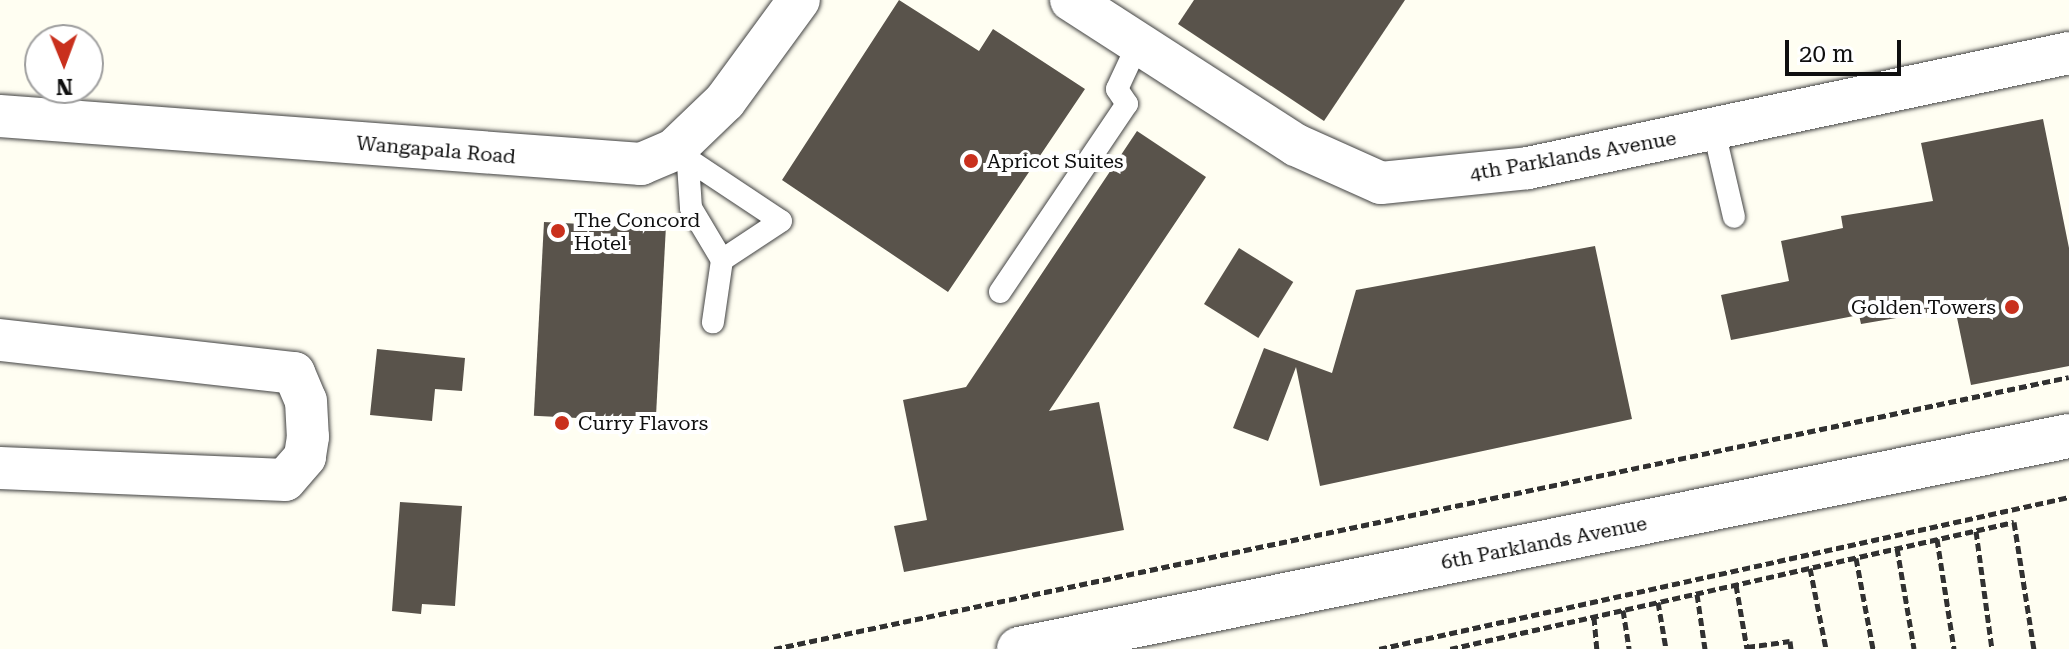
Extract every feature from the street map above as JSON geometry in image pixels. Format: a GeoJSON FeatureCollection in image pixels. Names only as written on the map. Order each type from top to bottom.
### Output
{"type":"FeatureCollection","features":[{"type":"Feature","properties":{"kind":"street","name":"Wangapala Road"},"geometry":{"type":"LineString","coordinates":[[0,116],[641,164],[681,157],[799,0]]}},
{"type":"Feature","properties":{"kind":"street","name":"4th Parklands Avenue"},"geometry":{"type":"LineString","coordinates":[[1071,0],[1296,145],[1381,183],[1528,168],[1714,131],[2069,53]]}},
{"type":"Feature","properties":{"kind":"street"},"geometry":{"type":"LineString","coordinates":[[0,340],[294,373],[306,401],[308,437],[305,457],[285,480],[0,468]]}},
{"type":"Feature","properties":{"kind":"street","name":"6th Parklands Avenue"},"geometry":{"type":"LineString","coordinates":[[1019,649],[2069,436]]}},
{"type":"Feature","properties":{"kind":"lane"},"geometry":{"type":"LineString","coordinates":[[1000,292],[1127,104],[1117,89],[1138,44]]}},
{"type":"Feature","properties":{"kind":"lane"},"geometry":{"type":"LineString","coordinates":[[1714,131],[1734,217]]}},
{"type":"Feature","properties":{"kind":"lane"},"geometry":{"type":"LineString","coordinates":[[681,157],[781,221],[722,260]]}},
{"type":"Feature","properties":{"kind":"lane"},"geometry":{"type":"LineString","coordinates":[[681,157],[691,208],[722,260],[713,322]]}},
{"type":"Feature","properties":{"kind":"path"},"geometry":{"type":"LineString","coordinates":[[774,649],[2069,377]]}},
{"type":"Feature","properties":{"kind":"path"},"geometry":{"type":"LineString","coordinates":[[1379,649],[2069,497]]}},
{"type":"Feature","properties":{"kind":"path"},"geometry":{"type":"LineString","coordinates":[[1450,649],[2014,522],[2034,649]]}},
{"type":"Feature","properties":{"kind":"path"},"geometry":{"type":"LineString","coordinates":[[1976,531],[1992,649]]}},
{"type":"Feature","properties":{"kind":"path"},"geometry":{"type":"LineString","coordinates":[[1937,539],[1954,649]]}},
{"type":"Feature","properties":{"kind":"path"},"geometry":{"type":"LineString","coordinates":[[1897,548],[1914,649]]}},
{"type":"Feature","properties":{"kind":"path"},"geometry":{"type":"LineString","coordinates":[[1856,558],[1873,649]]}},
{"type":"Feature","properties":{"kind":"path"},"geometry":{"type":"LineString","coordinates":[[1810,568],[1826,649]]}},
{"type":"Feature","properties":{"kind":"path"},"geometry":{"type":"LineString","coordinates":[[1736,585],[1747,648],[1790,641],[1791,649]]}},
{"type":"Feature","properties":{"kind":"path"},"geometry":{"type":"LineString","coordinates":[[1697,594],[1705,649]]}},
{"type":"Feature","properties":{"kind":"path"},"geometry":{"type":"LineString","coordinates":[[1658,602],[1666,649]]}},
{"type":"Feature","properties":{"kind":"path"},"geometry":{"type":"LineString","coordinates":[[1623,610],[1629,649]]}},
{"type":"Feature","properties":{"kind":"path"},"geometry":{"type":"LineString","coordinates":[[1594,617],[1597,649]]}},
{"type":"Feature","properties":{"kind":"building"},"geometry":{"type":"Polygon","coordinates":[[[899,0],[979,51],[993,29],[1085,89],[948,292],[782,180],[899,0]]]}},
{"type":"Feature","properties":{"kind":"building"},"geometry":{"type":"Polygon","coordinates":[[[1194,0],[1405,0],[1324,121],[1178,24],[1194,0]]]}},
{"type":"Feature","properties":{"kind":"building","name":"Golden Towers"},"geometry":{"type":"Polygon","coordinates":[[[2043,119],[2069,248],[2069,366],[1971,385],[1955,308],[1861,324],[1859,315],[1731,340],[1721,295],[1789,281],[1781,241],[1843,228],[1841,216],[1933,201],[1921,143],[2043,119]]]}},
{"type":"Feature","properties":{"kind":"building"},"geometry":{"type":"Polygon","coordinates":[[[1137,131],[1206,177],[1049,411],[1099,402],[1124,530],[904,572],[894,526],[927,520],[903,400],[966,387],[1137,131]]]}},
{"type":"Feature","properties":{"kind":"building"},"geometry":{"type":"Polygon","coordinates":[[[544,222],[666,228],[656,422],[534,416],[544,222]]]}},
{"type":"Feature","properties":{"kind":"building"},"geometry":{"type":"Polygon","coordinates":[[[1595,246],[1632,419],[1320,486],[1296,367],[1268,441],[1233,428],[1264,348],[1332,373],[1356,290],[1595,246]]]}},
{"type":"Feature","properties":{"kind":"building"},"geometry":{"type":"Polygon","coordinates":[[[1239,248],[1293,282],[1258,338],[1204,304],[1239,248]]]}},
{"type":"Feature","properties":{"kind":"building"},"geometry":{"type":"Polygon","coordinates":[[[377,349],[465,358],[462,391],[435,389],[432,421],[370,415],[377,349]]]}},
{"type":"Feature","properties":{"kind":"building"},"geometry":{"type":"Polygon","coordinates":[[[400,502],[462,506],[455,606],[422,604],[421,614],[392,611],[400,502]]]}},
{"type":"Feature","properties":{"kind":"place","name":"Apricot Suites"},"geometry":{"type":"Point","coordinates":[971,161]}},
{"type":"Feature","properties":{"kind":"place","name":"The Concord Hotel"},"geometry":{"type":"Point","coordinates":[558,231]}},
{"type":"Feature","properties":{"kind":"place","name":"Golden Towers"},"geometry":{"type":"Point","coordinates":[2012,307]}},
{"type":"Feature","properties":{"kind":"place","name":"Curry Flavors"},"geometry":{"type":"Point","coordinates":[562,423]}}]}
